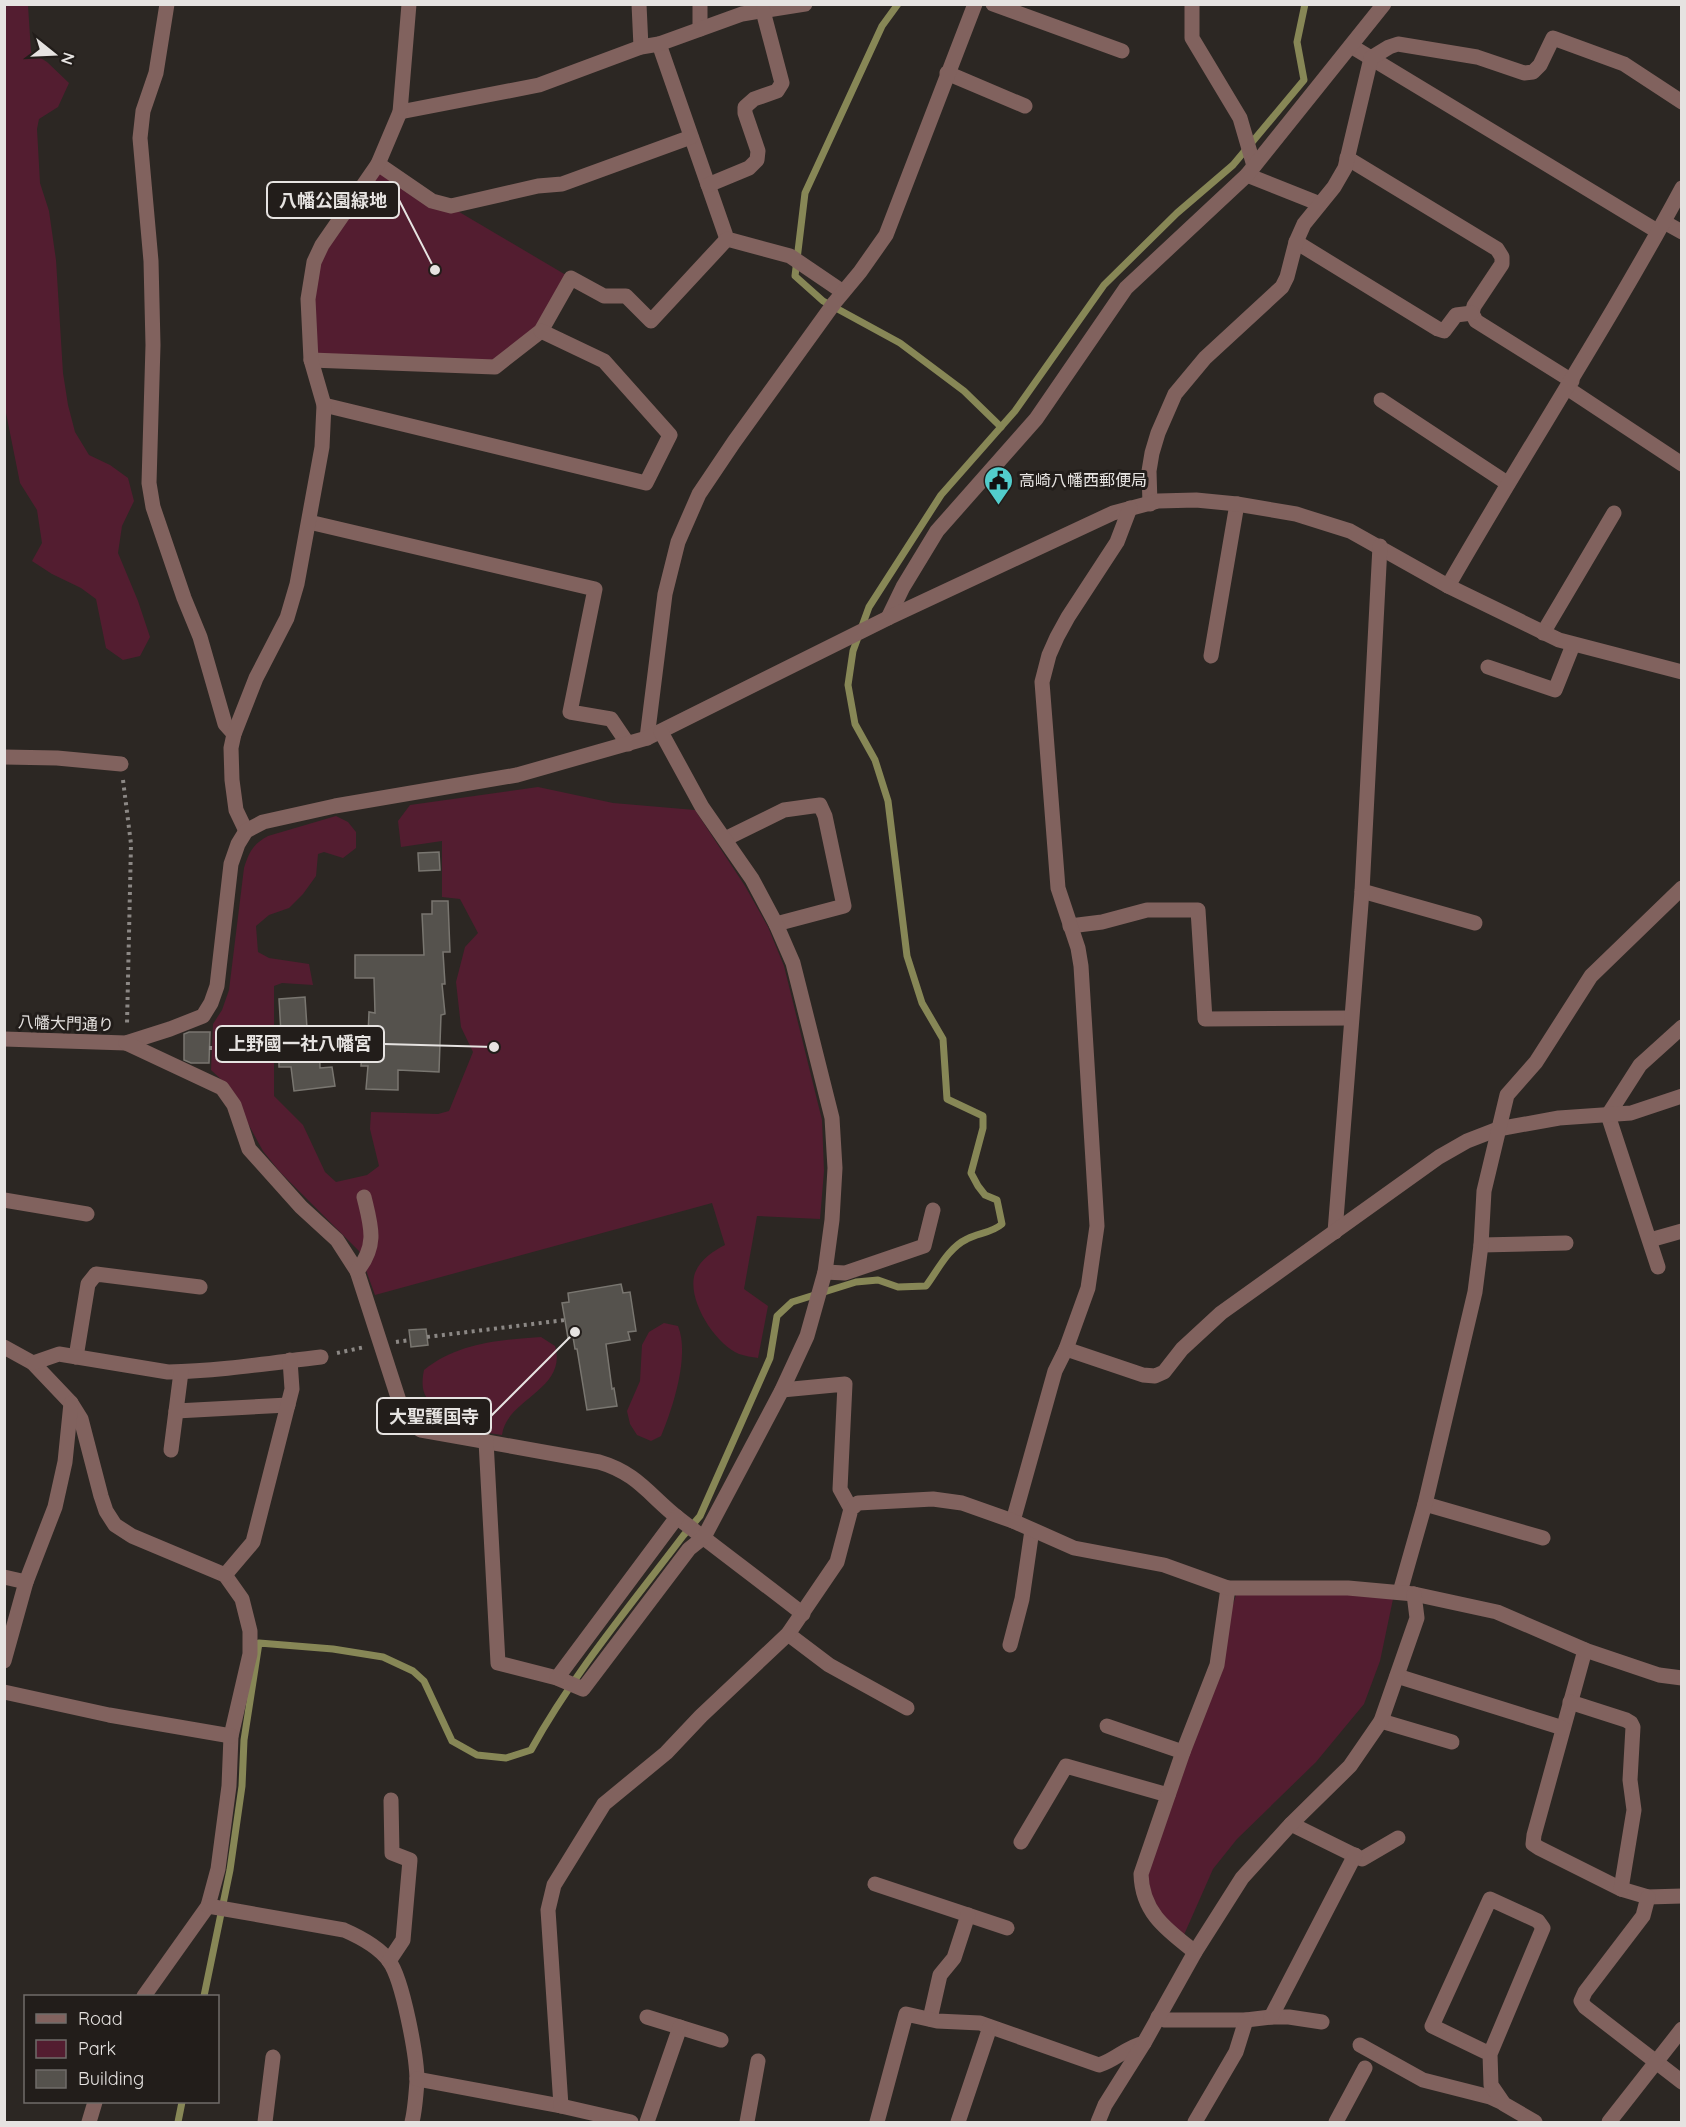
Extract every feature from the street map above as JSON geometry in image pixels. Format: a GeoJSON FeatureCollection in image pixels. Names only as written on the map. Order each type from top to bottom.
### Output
{"type":"FeatureCollection","features":[{"type":"Feature","properties":{"kind":"street"},"geometry":{"type":"LineString","coordinates":[[167,4],[156,73],[143,111],[140,138],[151,261],[153,345],[149,483],[153,507],[200,637],[225,724],[234,734]]}},
{"type":"Feature","properties":{"kind":"street"},"geometry":{"type":"LineString","coordinates":[[246,831],[236,810],[231,748],[234,734],[256,678],[287,618],[297,584],[322,447],[324,405],[311,360],[308,299],[314,262],[322,246],[378,164],[400,112],[409,4]]}},
{"type":"Feature","properties":{"kind":"street"},"geometry":{"type":"LineString","coordinates":[[639,4],[641,47]]}},
{"type":"Feature","properties":{"kind":"street"},"geometry":{"type":"LineString","coordinates":[[699,4],[700,29]]}},
{"type":"Feature","properties":{"kind":"street"},"geometry":{"type":"LineString","coordinates":[[486,1441],[498,1664],[557,1678],[583,1689],[689,1549],[704,1537],[782,1390],[807,1336],[825,1272],[832,1220],[835,1168],[832,1118],[793,963],[776,924],[752,879],[654,735],[666,594],[678,542],[699,494],[747,423],[886,235],[975,4]]}},
{"type":"Feature","properties":{"kind":"street"},"geometry":{"type":"LineString","coordinates":[[993,4],[1122,51]]}},
{"type":"Feature","properties":{"kind":"street"},"geometry":{"type":"LineString","coordinates":[[1192,4],[1192,38],[1240,118],[1251,170]]}},
{"type":"Feature","properties":{"kind":"street"},"geometry":{"type":"LineString","coordinates":[[400,112],[539,85],[641,47],[658,44],[742,14],[797,5]]}},
{"type":"Feature","properties":{"kind":"street"},"geometry":{"type":"LineString","coordinates":[[888,618],[903,587],[937,531],[1036,419],[1126,288],[1251,170],[1352,46],[1380,6]]}},
{"type":"Feature","properties":{"kind":"street"},"geometry":{"type":"LineString","coordinates":[[708,185],[749,168],[757,159],[758,152],[745,107],[754,99],[777,91],[782,83],[763,11]]}},
{"type":"Feature","properties":{"kind":"street"},"geometry":{"type":"LineString","coordinates":[[1150,504],[1149,471],[1152,453],[1175,394],[1205,358],[1282,287],[1304,224],[1341,178],[1371,58],[1398,44],[1477,57],[1524,73],[1533,72],[1540,65],[1553,38],[1624,64],[1682,102]]}},
{"type":"Feature","properties":{"kind":"street"},"geometry":{"type":"LineString","coordinates":[[658,44],[727,239]]}},
{"type":"Feature","properties":{"kind":"street"},"geometry":{"type":"LineString","coordinates":[[1352,46],[1660,227],[1682,232]]}},
{"type":"Feature","properties":{"kind":"street"},"geometry":{"type":"LineString","coordinates":[[948,73],[1025,106]]}},
{"type":"Feature","properties":{"kind":"street"},"geometry":{"type":"LineString","coordinates":[[378,164],[432,201],[452,206],[538,186],[562,184],[691,137]]}},
{"type":"Feature","properties":{"kind":"street"},"geometry":{"type":"LineString","coordinates":[[1347,158],[1497,249],[1502,257],[1502,264],[1474,306],[1472,313],[1476,321],[1682,464]]}},
{"type":"Feature","properties":{"kind":"street"},"geometry":{"type":"LineString","coordinates":[[1251,170],[1320,204]]}},
{"type":"Feature","properties":{"kind":"street"},"geometry":{"type":"LineString","coordinates":[[1448,586],[1507,483],[1569,384],[1682,188]]}},
{"type":"Feature","properties":{"kind":"street"},"geometry":{"type":"LineString","coordinates":[[727,239],[790,256],[843,292]]}},
{"type":"Feature","properties":{"kind":"street"},"geometry":{"type":"LineString","coordinates":[[311,360],[495,367],[541,331],[571,278],[604,296],[626,297],[651,321],[727,239]]}},
{"type":"Feature","properties":{"kind":"street"},"geometry":{"type":"LineString","coordinates":[[1296,242],[1438,329],[1444,331],[1456,315],[1472,313]]}},
{"type":"Feature","properties":{"kind":"street"},"geometry":{"type":"LineString","coordinates":[[324,405],[646,483],[670,435],[604,362],[541,331]]}},
{"type":"Feature","properties":{"kind":"street"},"geometry":{"type":"LineString","coordinates":[[1381,400],[1507,483]]}},
{"type":"Feature","properties":{"kind":"street"},"geometry":{"type":"LineString","coordinates":[[126,1042],[203,1016],[217,986],[231,864],[238,844],[246,831],[263,822],[334,806],[518,775],[654,735],[888,618],[1113,513],[1158,501],[1196,500],[1237,504],[1296,514],[1350,531],[1448,586],[1543,633],[1573,645],[1682,672]]}},
{"type":"Feature","properties":{"kind":"street"},"geometry":{"type":"LineString","coordinates":[[1211,656],[1237,504]]}},
{"type":"Feature","properties":{"kind":"street"},"geometry":{"type":"LineString","coordinates":[[1013,1521],[1055,1371],[1066,1349],[1088,1288],[1098,1226],[1081,966],[1078,948],[1058,888],[1042,681],[1057,637],[1117,542],[1130,508]]}},
{"type":"Feature","properties":{"kind":"street"},"geometry":{"type":"LineString","coordinates":[[1543,633],[1614,513]]}},
{"type":"Feature","properties":{"kind":"street"},"geometry":{"type":"LineString","coordinates":[[309,522],[595,589],[570,712],[611,719],[628,744]]}},
{"type":"Feature","properties":{"kind":"street"},"geometry":{"type":"LineString","coordinates":[[1335,1232],[1362,891],[1380,546]]}},
{"type":"Feature","properties":{"kind":"street"},"geometry":{"type":"LineString","coordinates":[[1488,667],[1555,690],[1573,645]]}},
{"type":"Feature","properties":{"kind":"street"},"geometry":{"type":"LineString","coordinates":[[4,757],[57,758],[121,764]]}},
{"type":"Feature","properties":{"kind":"street"},"geometry":{"type":"LineString","coordinates":[[725,839],[784,810],[820,805],[825,816],[844,906],[776,924]]}},
{"type":"Feature","properties":{"kind":"street"},"geometry":{"type":"LineString","coordinates":[[1098,2122],[1195,1952],[1242,1878],[1291,1824],[1350,1766],[1381,1721],[1417,1618],[1407,1593],[1425,1504],[1475,1292],[1481,1245],[1484,1191],[1508,1095],[1536,1062],[1591,976],[1682,888]]}},
{"type":"Feature","properties":{"kind":"street"},"geometry":{"type":"LineString","coordinates":[[1362,891],[1474,923]]}},
{"type":"Feature","properties":{"kind":"street"},"geometry":{"type":"LineString","coordinates":[[1070,926],[1102,922],[1148,910],[1198,909],[1204,1019],[1351,1018]]}},
{"type":"Feature","properties":{"kind":"street"},"geometry":{"type":"LineString","coordinates":[[1608,1116],[1640,1065],[1682,1027]]}},
{"type":"Feature","properties":{"kind":"street","name":"八幡大門通り"},"geometry":{"type":"LineString","coordinates":[[4,1039],[126,1042]]}},
{"type":"Feature","properties":{"kind":"street"},"geometry":{"type":"LineString","coordinates":[[126,1042],[222,1088],[234,1105],[249,1149],[301,1207],[337,1240],[357,1271],[403,1413],[411,1424],[421,1430],[599,1462],[618,1468],[638,1481],[677,1517],[803,1614]]}},
{"type":"Feature","properties":{"kind":"street"},"geometry":{"type":"LineString","coordinates":[[1066,1349],[1143,1375],[1155,1376],[1164,1372],[1182,1349],[1221,1313],[1439,1157],[1467,1141],[1498,1129],[1559,1118],[1631,1113],[1682,1096]]}},
{"type":"Feature","properties":{"kind":"street"},"geometry":{"type":"LineString","coordinates":[[1608,1116],[1658,1267]]}},
{"type":"Feature","properties":{"kind":"street"},"geometry":{"type":"LineString","coordinates":[[357,1271],[364,1262],[372,1243],[372,1230],[364,1197]]}},
{"type":"Feature","properties":{"kind":"street"},"geometry":{"type":"LineString","coordinates":[[4,1200],[87,1214]]}},
{"type":"Feature","properties":{"kind":"street"},"geometry":{"type":"LineString","coordinates":[[825,1272],[845,1273],[924,1246],[933,1210]]}},
{"type":"Feature","properties":{"kind":"street"},"geometry":{"type":"LineString","coordinates":[[1650,1240],[1682,1231]]}},
{"type":"Feature","properties":{"kind":"street"},"geometry":{"type":"LineString","coordinates":[[1481,1245],[1566,1243]]}},
{"type":"Feature","properties":{"kind":"street"},"geometry":{"type":"LineString","coordinates":[[76,1357],[88,1284],[96,1274],[200,1287]]}},
{"type":"Feature","properties":{"kind":"street"},"geometry":{"type":"LineString","coordinates":[[4,1347],[33,1363],[71,1403],[81,1419],[104,1503],[115,1524],[132,1536],[225,1575],[242,1599],[250,1631],[250,1654],[231,1736],[229,1786],[218,1869],[208,1906],[145,1995]]}},
{"type":"Feature","properties":{"kind":"street"},"geometry":{"type":"LineString","coordinates":[[33,1363],[58,1354],[168,1372],[181,1372],[321,1357]]}},
{"type":"Feature","properties":{"kind":"street"},"geometry":{"type":"LineString","coordinates":[[225,1575],[253,1542],[292,1389],[290,1360]]}},
{"type":"Feature","properties":{"kind":"street"},"geometry":{"type":"LineString","coordinates":[[171,1450],[181,1372]]}},
{"type":"Feature","properties":{"kind":"street"},"geometry":{"type":"LineString","coordinates":[[782,1390],[845,1384],[840,1489],[851,1509]]}},
{"type":"Feature","properties":{"kind":"street"},"geometry":{"type":"LineString","coordinates":[[5,1660],[26,1582],[56,1507],[65,1462],[71,1403]]}},
{"type":"Feature","properties":{"kind":"street"},"geometry":{"type":"LineString","coordinates":[[176,1411],[288,1405]]}},
{"type":"Feature","properties":{"kind":"street"},"geometry":{"type":"LineString","coordinates":[[561,2106],[548,1910],[554,1885],[604,1804],[666,1753],[701,1716],[789,1634],[837,1562],[851,1509],[858,1503],[933,1499],[962,1503],[1013,1521],[1074,1548],[1164,1565],[1228,1588],[1348,1588],[1407,1593],[1497,1612],[1585,1650],[1659,1674],[1682,1678]]}},
{"type":"Feature","properties":{"kind":"street"},"geometry":{"type":"LineString","coordinates":[[1425,1504],[1543,1538]]}},
{"type":"Feature","properties":{"kind":"street"},"geometry":{"type":"LineString","coordinates":[[557,1678],[677,1517]]}},
{"type":"Feature","properties":{"kind":"street"},"geometry":{"type":"LineString","coordinates":[[1010,1645],[1022,1599],[1032,1530]]}},
{"type":"Feature","properties":{"kind":"street"},"geometry":{"type":"LineString","coordinates":[[4,1577],[26,1582]]}},
{"type":"Feature","properties":{"kind":"street"},"geometry":{"type":"LineString","coordinates":[[1195,1952],[1154,1917],[1141,1890],[1141,1874],[1183,1752],[1217,1665],[1228,1588]]}},
{"type":"Feature","properties":{"kind":"street"},"geometry":{"type":"LineString","coordinates":[[789,1634],[829,1665],[907,1708]]}},
{"type":"Feature","properties":{"kind":"street"},"geometry":{"type":"LineString","coordinates":[[1585,1650],[1533,1844],[1621,1889],[1648,1898],[1681,1892]]}},
{"type":"Feature","properties":{"kind":"street"},"geometry":{"type":"LineString","coordinates":[[1397,1676],[1563,1728]]}},
{"type":"Feature","properties":{"kind":"street"},"geometry":{"type":"LineString","coordinates":[[4,1692],[109,1715],[231,1736]]}},
{"type":"Feature","properties":{"kind":"street"},"geometry":{"type":"LineString","coordinates":[[1570,1702],[1626,1720],[1633,1727],[1630,1780],[1634,1810],[1621,1889]]}},
{"type":"Feature","properties":{"kind":"street"},"geometry":{"type":"LineString","coordinates":[[1381,1721],[1452,1742]]}},
{"type":"Feature","properties":{"kind":"street"},"geometry":{"type":"LineString","coordinates":[[1107,1726],[1183,1752]]}},
{"type":"Feature","properties":{"kind":"street"},"geometry":{"type":"LineString","coordinates":[[1021,1842],[1066,1766],[1168,1795]]}},
{"type":"Feature","properties":{"kind":"street"},"geometry":{"type":"LineString","coordinates":[[389,1961],[403,1940],[410,1860],[392,1853],[391,1800]]}},
{"type":"Feature","properties":{"kind":"street"},"geometry":{"type":"LineString","coordinates":[[1291,1824],[1362,1859],[1398,1838]]}},
{"type":"Feature","properties":{"kind":"street"},"geometry":{"type":"LineString","coordinates":[[1271,2017],[1355,1855]]}},
{"type":"Feature","properties":{"kind":"street"},"geometry":{"type":"LineString","coordinates":[[875,1884],[1007,1928]]}},
{"type":"Feature","properties":{"kind":"street"},"geometry":{"type":"LineString","coordinates":[[1648,1898],[1643,1916],[1585,1992],[1581,2001],[1585,2007],[1682,2082]]}},
{"type":"Feature","properties":{"kind":"street"},"geometry":{"type":"LineString","coordinates":[[1490,2054],[1432,2026],[1490,1899],[1539,1921],[1543,1928],[1490,2054],[1491,2085],[1504,2104]]}},
{"type":"Feature","properties":{"kind":"street"},"geometry":{"type":"LineString","coordinates":[[208,1906],[344,1930],[362,1938],[389,1961],[398,1979],[408,2019],[417,2079],[412,2122]]}},
{"type":"Feature","properties":{"kind":"street"},"geometry":{"type":"LineString","coordinates":[[930,2019],[940,1976],[954,1958],[969,1915]]}},
{"type":"Feature","properties":{"kind":"street"},"geometry":{"type":"LineString","coordinates":[[877,2122],[906,2014],[980,2024],[1099,2065],[1112,2061],[1132,2046],[1144,2043]]}},
{"type":"Feature","properties":{"kind":"street"},"geometry":{"type":"LineString","coordinates":[[647,2017],[721,2040]]}},
{"type":"Feature","properties":{"kind":"street"},"geometry":{"type":"LineString","coordinates":[[1158,2017],[1165,2020],[1246,2020],[1289,2017],[1322,2022]]}},
{"type":"Feature","properties":{"kind":"street"},"geometry":{"type":"LineString","coordinates":[[1195,2122],[1236,2052],[1246,2020]]}},
{"type":"Feature","properties":{"kind":"street"},"geometry":{"type":"LineString","coordinates":[[647,2122],[680,2027]]}},
{"type":"Feature","properties":{"kind":"street"},"geometry":{"type":"LineString","coordinates":[[958,2122],[990,2027]]}},
{"type":"Feature","properties":{"kind":"street"},"geometry":{"type":"LineString","coordinates":[[1609,2122],[1682,2029]]}},
{"type":"Feature","properties":{"kind":"street"},"geometry":{"type":"LineString","coordinates":[[1359,2045],[1423,2080],[1490,2097],[1535,2122]]}},
{"type":"Feature","properties":{"kind":"street"},"geometry":{"type":"LineString","coordinates":[[265,2122],[273,2057]]}},
{"type":"Feature","properties":{"kind":"street"},"geometry":{"type":"LineString","coordinates":[[747,2122],[758,2061]]}},
{"type":"Feature","properties":{"kind":"street"},"geometry":{"type":"LineString","coordinates":[[1336,2122],[1365,2068]]}},
{"type":"Feature","properties":{"kind":"street"},"geometry":{"type":"LineString","coordinates":[[417,2079],[561,2106],[631,2122]]}},
{"type":"Feature","properties":{"kind":"street"},"geometry":{"type":"LineString","coordinates":[[89,2122],[95,2103]]}},
{"type":"Feature","properties":{"kind":"path"},"geometry":{"type":"LineString","coordinates":[[121,764],[131,844],[126,1042]]}},
{"type":"Feature","properties":{"kind":"path"},"geometry":{"type":"LineString","coordinates":[[209,1048],[362,1052]]}},
{"type":"Feature","properties":{"kind":"path"},"geometry":{"type":"LineString","coordinates":[[427,1337],[565,1320]]}},
{"type":"Feature","properties":{"kind":"green space"},"geometry":{"type":"Polygon","coordinates":[[[4,5],[28,5],[31,52],[47,62],[69,83],[58,107],[39,119],[37,129],[40,183],[49,211],[56,260],[63,373],[75,432],[89,455],[110,465],[128,478],[134,501],[122,526],[118,553],[150,637],[140,656],[123,660],[106,648],[96,599],[81,588],[32,561],[42,543],[37,510],[20,483],[4,403],[4,5]]]}},
{"type":"Feature","properties":{"kind":"green space"},"geometry":{"type":"Polygon","coordinates":[[[378,164],[571,278],[541,331],[495,367],[311,360],[314,262],[378,164]]]}},
{"type":"Feature","properties":{"kind":"green space"},"geometry":{"type":"Polygon","coordinates":[[[538,787],[613,803],[695,810],[745,886],[768,927],[784,966],[822,1120],[824,1171],[820,1219],[757,1216],[744,1289],[768,1306],[758,1358],[739,1354],[721,1341],[705,1320],[695,1295],[693,1284],[697,1268],[707,1256],[725,1245],[712,1203],[375,1295],[359,1251],[280,1172],[263,1151],[227,1085],[211,1070],[213,1024],[222,1010],[229,990],[244,868],[250,853],[255,845],[268,836],[336,816],[348,822],[356,832],[356,848],[343,858],[324,852],[318,854],[316,876],[303,894],[289,908],[269,915],[256,926],[258,952],[269,958],[309,964],[313,985],[282,983],[274,986],[274,1096],[303,1125],[325,1172],[336,1182],[367,1175],[379,1166],[370,1129],[371,1112],[438,1114],[449,1111],[473,1052],[461,1027],[456,982],[465,947],[478,933],[460,899],[442,897],[442,841],[401,847],[398,821],[410,805],[538,787]]]}},
{"type":"Feature","properties":{"kind":"green space"},"geometry":{"type":"Polygon","coordinates":[[[664,1323],[678,1326],[682,1351],[681,1366],[675,1397],[666,1424],[661,1436],[651,1441],[637,1435],[630,1424],[627,1411],[640,1381],[642,1345],[649,1332],[664,1323]]]}},
{"type":"Feature","properties":{"kind":"green space"},"geometry":{"type":"Polygon","coordinates":[[[541,1337],[555,1346],[557,1361],[553,1373],[545,1384],[514,1412],[506,1423],[502,1435],[462,1429],[447,1413],[427,1399],[423,1383],[424,1370],[437,1361],[480,1344],[541,1337]]]}},
{"type":"Feature","properties":{"kind":"green space"},"geometry":{"type":"Polygon","coordinates":[[[1352,1594],[1393,1599],[1380,1661],[1364,1704],[1316,1762],[1237,1839],[1213,1869],[1183,1937],[1157,1916],[1146,1875],[1236,1595],[1352,1594]]]}},
{"type":"Feature","properties":{"kind":"building"},"geometry":{"type":"Polygon","coordinates":[[[439,852],[440,870],[419,871],[418,853],[439,852]]]}},
{"type":"Feature","properties":{"kind":"building"},"geometry":{"type":"Polygon","coordinates":[[[432,901],[448,901],[450,952],[443,952],[445,984],[442,984],[445,1014],[441,1015],[439,1072],[398,1070],[398,1090],[366,1089],[368,1066],[361,1066],[363,1035],[368,1035],[369,1012],[375,1013],[374,978],[355,978],[355,955],[424,955],[422,914],[432,914],[432,901]]]}},
{"type":"Feature","properties":{"kind":"building"},"geometry":{"type":"Polygon","coordinates":[[[305,997],[307,1028],[319,1028],[320,1068],[332,1067],[335,1086],[294,1091],[291,1067],[279,1067],[279,1033],[281,1033],[279,999],[305,997]]]}},
{"type":"Feature","properties":{"kind":"building"},"geometry":{"type":"Polygon","coordinates":[[[210,1032],[209,1063],[191,1063],[184,1060],[184,1034],[210,1032]]]}},
{"type":"Feature","properties":{"kind":"building"},"geometry":{"type":"Polygon","coordinates":[[[621,1284],[623,1293],[630,1292],[636,1331],[628,1332],[630,1340],[606,1344],[612,1389],[614,1388],[617,1406],[587,1410],[577,1349],[575,1349],[573,1337],[568,1338],[562,1303],[569,1302],[568,1293],[621,1284]]]}},
{"type":"Feature","properties":{"kind":"building"},"geometry":{"type":"Polygon","coordinates":[[[426,1329],[428,1345],[411,1347],[409,1330],[426,1329]]]}},
{"type":"Feature","properties":{"kind":"waterway"},"geometry":{"type":"LineString","coordinates":[[898,4],[882,26],[805,193],[795,276],[823,301],[900,343],[964,391],[1001,427]]}},
{"type":"Feature","properties":{"kind":"waterway"},"geometry":{"type":"LineString","coordinates":[[204,1995],[230,1870],[242,1786],[244,1740],[259,1643],[333,1649],[383,1657],[413,1671],[424,1681],[452,1741],[477,1755],[506,1758],[531,1750],[584,1667],[700,1516],[770,1358],[777,1316],[792,1302],[856,1282],[878,1280],[898,1287],[926,1286],[949,1254],[960,1243],[1002,1224],[997,1200],[985,1195],[971,1173],[983,1128],[983,1116],[947,1099],[943,1039],[922,1003],[907,956],[888,801],[875,760],[855,724],[848,685],[853,651],[869,607],[941,495],[1015,411],[1104,285],[1177,213],[1233,165],[1304,80],[1297,42],[1305,4]]}},
{"type":"Feature","properties":{"kind":"waterway"},"geometry":{"type":"LineString","coordinates":[[178,2122],[182,2103]]}},
{"type":"Feature","properties":{"kind":"place","name":"八幡公園緑地"},"geometry":{"type":"Point","coordinates":[435,270]}},
{"type":"Feature","properties":{"kind":"place","name":"高崎八幡西郵便局"},"geometry":{"type":"Point","coordinates":[998,506]}},
{"type":"Feature","properties":{"kind":"place","name":"上野國一社八幡宮"},"geometry":{"type":"Point","coordinates":[494,1047]}},
{"type":"Feature","properties":{"kind":"place","name":"大聖護国寺"},"geometry":{"type":"Point","coordinates":[575,1332]}}]}
